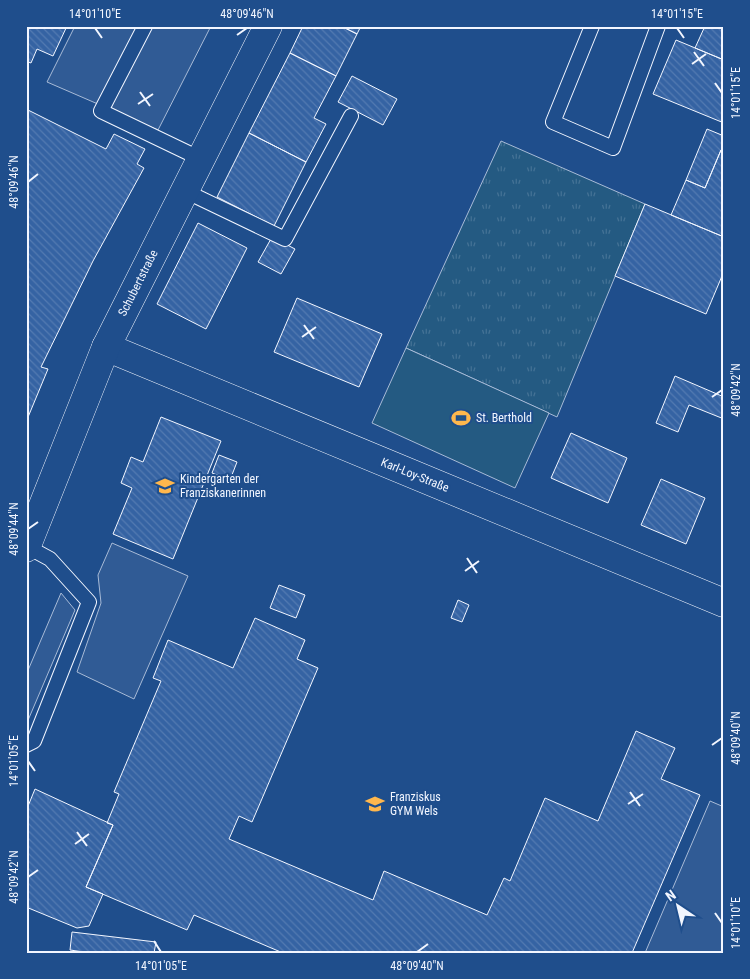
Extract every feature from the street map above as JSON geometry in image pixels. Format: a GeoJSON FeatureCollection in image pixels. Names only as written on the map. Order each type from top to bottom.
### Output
{"type":"FeatureCollection","features":[{"type":"Feature","properties":{"kind":"street","name":"Schubertstraße"},"geometry":{"type":"LineString","coordinates":[[26,547],[106,347],[268,26]]}},
{"type":"Feature","properties":{"kind":"street","name":"Karl-Loy-Straße"},"geometry":{"type":"LineString","coordinates":[[106,347],[724,603]]}},
{"type":"Feature","properties":{"kind":"lane"},"geometry":{"type":"LineString","coordinates":[[145,26],[102,111],[201,160]]}},
{"type":"Feature","properties":{"kind":"lane"},"geometry":{"type":"LineString","coordinates":[[592,26],[553,122],[614,148],[658,26]]}},
{"type":"Feature","properties":{"kind":"lane"},"geometry":{"type":"LineString","coordinates":[[185,191],[285,240],[351,116]]}},
{"type":"Feature","properties":{"kind":"lane"},"geometry":{"type":"LineString","coordinates":[[26,547],[50,559],[89,602],[34,741],[26,745]]}},
{"type":"Feature","properties":{"kind":"green space"},"geometry":{"type":"Polygon","coordinates":[[[501,141],[645,204],[557,417],[406,348],[501,141]]]}},
{"type":"Feature","properties":{"kind":"green space","name":"St. Berthold"},"geometry":{"type":"Polygon","coordinates":[[[406,348],[549,413],[515,488],[372,423],[406,348]]]}},
{"type":"Feature","properties":{"kind":"shaded area"},"geometry":{"type":"Polygon","coordinates":[[[75,26],[211,26],[158,130],[47,82],[75,26]]]}},
{"type":"Feature","properties":{"kind":"shaded area"},"geometry":{"type":"Polygon","coordinates":[[[112,543],[188,576],[134,699],[77,672],[101,603],[98,575],[112,543]]]}},
{"type":"Feature","properties":{"kind":"shaded area"},"geometry":{"type":"Polygon","coordinates":[[[61,593],[75,610],[26,725],[26,675],[61,593]]]}},
{"type":"Feature","properties":{"kind":"shaded area"},"geometry":{"type":"Polygon","coordinates":[[[710,801],[724,807],[724,953],[645,953],[710,801]]]}},
{"type":"Feature","properties":{"kind":"building"},"geometry":{"type":"Polygon","coordinates":[[[26,26],[67,26],[53,56],[37,49],[31,63],[26,61],[26,26]]]}},
{"type":"Feature","properties":{"kind":"building"},"geometry":{"type":"Polygon","coordinates":[[[303,26],[341,26],[357,34],[336,76],[290,53],[303,26]]]}},
{"type":"Feature","properties":{"kind":"building"},"geometry":{"type":"Polygon","coordinates":[[[341,26],[361,26],[357,34],[341,26]]]}},
{"type":"Feature","properties":{"kind":"building"},"geometry":{"type":"Polygon","coordinates":[[[705,26],[724,26],[724,60],[695,48],[705,26]]]}},
{"type":"Feature","properties":{"kind":"building"},"geometry":{"type":"Polygon","coordinates":[[[676,40],[724,60],[724,123],[653,94],[676,40]]]}},
{"type":"Feature","properties":{"kind":"building"},"geometry":{"type":"Polygon","coordinates":[[[290,53],[336,76],[314,118],[326,124],[306,162],[249,133],[290,53]]]}},
{"type":"Feature","properties":{"kind":"building"},"geometry":{"type":"Polygon","coordinates":[[[352,76],[397,99],[383,125],[338,102],[352,76]]]}},
{"type":"Feature","properties":{"kind":"building"},"geometry":{"type":"Polygon","coordinates":[[[26,109],[106,149],[114,134],[145,149],[137,164],[144,168],[93,261],[41,367],[48,369],[26,422],[26,109]]]}},
{"type":"Feature","properties":{"kind":"building"},"geometry":{"type":"Polygon","coordinates":[[[707,129],[724,136],[724,151],[721,150],[705,188],[686,180],[707,129]]]}},
{"type":"Feature","properties":{"kind":"building"},"geometry":{"type":"Polygon","coordinates":[[[249,133],[306,162],[274,226],[217,197],[249,133]]]}},
{"type":"Feature","properties":{"kind":"building"},"geometry":{"type":"Polygon","coordinates":[[[721,150],[724,151],[724,237],[671,215],[686,180],[705,188],[721,150]]]}},
{"type":"Feature","properties":{"kind":"building"},"geometry":{"type":"Polygon","coordinates":[[[645,204],[724,237],[724,276],[722,276],[706,314],[615,276],[645,204]]]}},
{"type":"Feature","properties":{"kind":"building"},"geometry":{"type":"Polygon","coordinates":[[[198,223],[247,248],[206,329],[157,304],[198,223]]]}},
{"type":"Feature","properties":{"kind":"building"},"geometry":{"type":"Polygon","coordinates":[[[272,237],[295,249],[281,274],[258,262],[272,237]]]}},
{"type":"Feature","properties":{"kind":"building"},"geometry":{"type":"Polygon","coordinates":[[[297,298],[382,334],[359,387],[274,352],[297,298]]]}},
{"type":"Feature","properties":{"kind":"building"},"geometry":{"type":"Polygon","coordinates":[[[675,376],[724,397],[724,419],[689,405],[678,432],[656,423],[675,376]]]}},
{"type":"Feature","properties":{"kind":"building","name":"Kindergarten der Franziskanerinnen"},"geometry":{"type":"Polygon","coordinates":[[[161,417],[221,441],[173,559],[113,534],[132,488],[121,483],[131,457],[143,462],[161,417]]]}},
{"type":"Feature","properties":{"kind":"building"},"geometry":{"type":"Polygon","coordinates":[[[571,433],[627,458],[608,503],[551,478],[571,433]]]}},
{"type":"Feature","properties":{"kind":"building"},"geometry":{"type":"Polygon","coordinates":[[[219,455],[237,462],[230,480],[212,473],[219,455]]]}},
{"type":"Feature","properties":{"kind":"building"},"geometry":{"type":"Polygon","coordinates":[[[661,479],[705,498],[686,544],[641,525],[661,479]]]}},
{"type":"Feature","properties":{"kind":"building"},"geometry":{"type":"Polygon","coordinates":[[[279,585],[305,595],[296,618],[270,608],[279,585]]]}},
{"type":"Feature","properties":{"kind":"building"},"geometry":{"type":"Polygon","coordinates":[[[458,600],[469,605],[462,622],[451,618],[458,600]]]}},
{"type":"Feature","properties":{"kind":"building"},"geometry":{"type":"Polygon","coordinates":[[[255,618],[305,640],[297,659],[318,668],[252,822],[239,816],[229,839],[373,900],[384,871],[487,915],[504,878],[510,881],[545,798],[598,821],[636,731],[675,748],[661,779],[700,795],[632,953],[283,953],[194,915],[187,930],[86,887],[113,825],[107,823],[119,794],[114,792],[161,681],[153,678],[168,640],[233,668],[255,618]]]}},
{"type":"Feature","properties":{"kind":"building"},"geometry":{"type":"Polygon","coordinates":[[[35,789],[113,825],[86,887],[103,894],[89,926],[77,928],[26,907],[26,811],[35,789]]]}},
{"type":"Feature","properties":{"kind":"building"},"geometry":{"type":"Polygon","coordinates":[[[72,932],[156,942],[154,953],[91,953],[70,950],[72,932]]]}},
{"type":"Feature","properties":{"kind":"place","name":"St. Berthold"},"geometry":{"type":"Point","coordinates":[461,418]}},
{"type":"Feature","properties":{"kind":"place","name":"Kindergarten der Franziskanerinnen"},"geometry":{"type":"Point","coordinates":[165,486]}},
{"type":"Feature","properties":{"kind":"place","name":"Franziskus GYM Wels"},"geometry":{"type":"Point","coordinates":[375,804]}}]}
